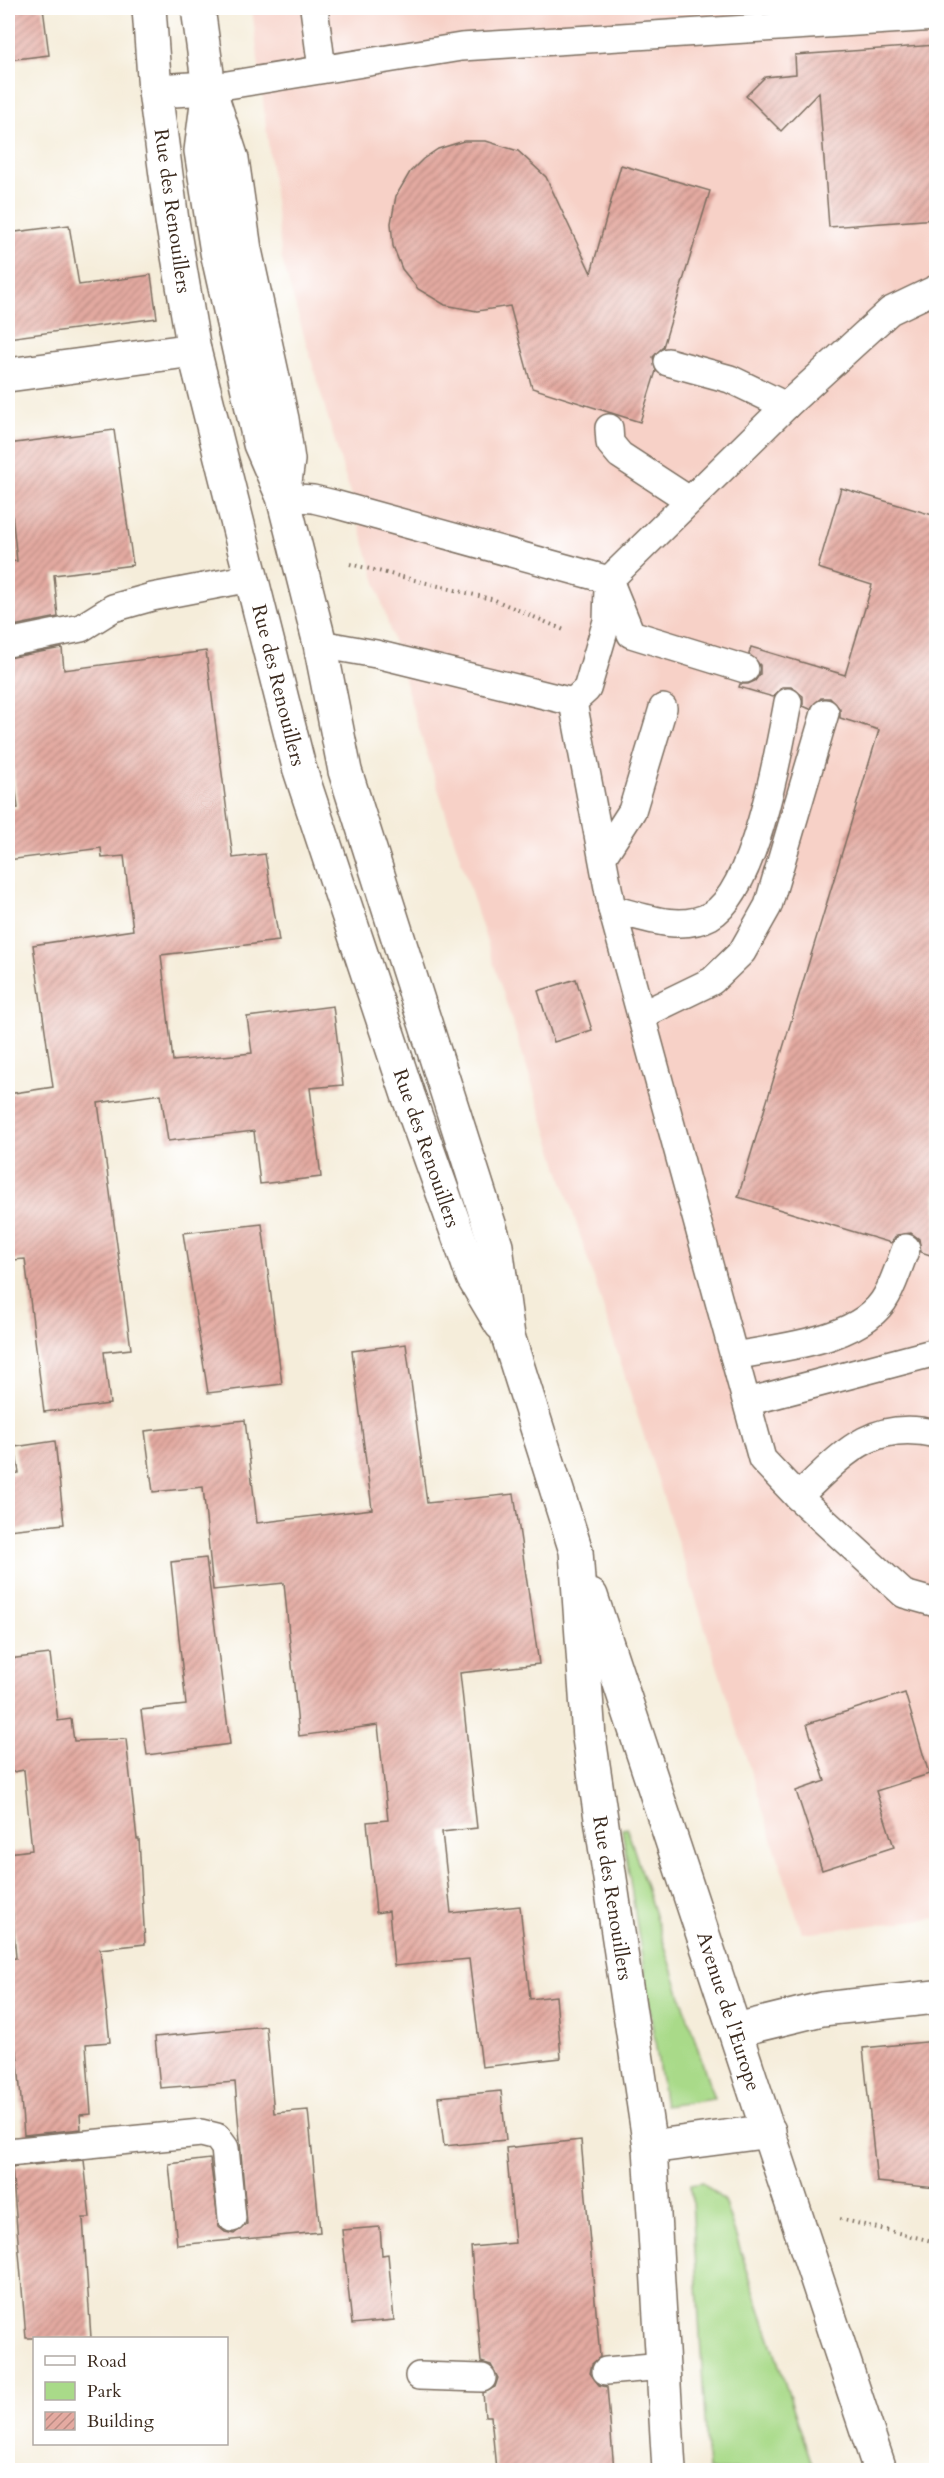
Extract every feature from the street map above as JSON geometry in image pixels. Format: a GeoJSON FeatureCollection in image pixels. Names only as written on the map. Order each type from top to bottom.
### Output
{"type":"FeatureCollection","features":[{"type":"Feature","properties":{"kind":"street","name":"Rue des Renouillers"},"geometry":{"type":"LineString","coordinates":[[148,8],[155,91],[172,221],[194,350],[299,767],[408,1095],[473,1277],[508,1336]]}},
{"type":"Feature","properties":{"kind":"street","name":"Rue des Renouillers"},"geometry":{"type":"LineString","coordinates":[[198,8],[209,88],[232,159],[245,250],[282,419],[288,460],[283,497]]}},
{"type":"Feature","properties":{"kind":"street","name":"Rue des Renouillers"},"geometry":{"type":"LineString","coordinates":[[209,88],[201,151],[217,252],[260,444],[283,497],[320,644],[345,771],[496,1246],[508,1336],[576,1551],[589,1738],[650,2147],[669,2470]]}},
{"type":"Feature","properties":{"kind":"street"},"geometry":{"type":"LineString","coordinates":[[155,91],[209,88]]}},
{"type":"Feature","properties":{"kind":"street"},"geometry":{"type":"LineString","coordinates":[[8,375],[237,343]]}},
{"type":"Feature","properties":{"kind":"street"},"geometry":{"type":"LineString","coordinates":[[261,616],[320,644]]}},
{"type":"Feature","properties":{"kind":"street","name":"Avenue de l'Europe"},"geometry":{"type":"LineString","coordinates":[[576,1551],[796,2208],[880,2470]]}},
{"type":"Feature","properties":{"kind":"street"},"geometry":{"type":"LineString","coordinates":[[736,2030],[822,2009],[936,1997]]}},
{"type":"Feature","properties":{"kind":"street"},"geometry":{"type":"LineString","coordinates":[[650,2147],[769,2131]]}},
{"type":"Feature","properties":{"kind":"lane"},"geometry":{"type":"LineString","coordinates":[[314,8],[322,69]]}},
{"type":"Feature","properties":{"kind":"lane"},"geometry":{"type":"LineString","coordinates":[[209,88],[461,47],[936,17]]}},
{"type":"Feature","properties":{"kind":"lane"},"geometry":{"type":"LineString","coordinates":[[573,702],[587,689],[601,644],[607,621],[609,580],[786,406],[890,311],[936,289]]}},
{"type":"Feature","properties":{"kind":"lane"},"geometry":{"type":"LineString","coordinates":[[668,362],[730,379],[786,406]]}},
{"type":"Feature","properties":{"kind":"lane"},"geometry":{"type":"LineString","coordinates":[[609,428],[610,443],[620,455],[690,500]]}},
{"type":"Feature","properties":{"kind":"lane"},"geometry":{"type":"LineString","coordinates":[[283,497],[313,499],[334,504],[609,580]]}},
{"type":"Feature","properties":{"kind":"lane"},"geometry":{"type":"LineString","coordinates":[[8,643],[81,628],[113,608],[152,597],[251,578]]}},
{"type":"Feature","properties":{"kind":"lane"},"geometry":{"type":"LineString","coordinates":[[609,580],[631,634],[745,669]]}},
{"type":"Feature","properties":{"kind":"lane"},"geometry":{"type":"LineString","coordinates":[[320,644],[376,654],[573,702]]}},
{"type":"Feature","properties":{"kind":"lane"},"geometry":{"type":"LineString","coordinates":[[573,702],[612,909],[762,1459],[798,1497],[904,1594],[936,1603]]}},
{"type":"Feature","properties":{"kind":"lane"},"geometry":{"type":"LineString","coordinates":[[612,909],[663,922],[685,923],[709,917],[728,902],[741,877],[771,789],[788,702]]}},
{"type":"Feature","properties":{"kind":"lane"},"geometry":{"type":"LineString","coordinates":[[603,856],[632,811],[663,708]]}},
{"type":"Feature","properties":{"kind":"lane"},"geometry":{"type":"LineString","coordinates":[[642,1015],[712,981],[742,952],[768,906],[825,713]]}},
{"type":"Feature","properties":{"kind":"lane"},"geometry":{"type":"LineString","coordinates":[[734,1356],[816,1340],[856,1327],[887,1297],[906,1248]]}},
{"type":"Feature","properties":{"kind":"lane"},"geometry":{"type":"LineString","coordinates":[[747,1402],[936,1352]]}},
{"type":"Feature","properties":{"kind":"lane"},"geometry":{"type":"LineString","coordinates":[[798,1497],[852,1446],[891,1430],[917,1429],[936,1434]]}},
{"type":"Feature","properties":{"kind":"lane"},"geometry":{"type":"LineString","coordinates":[[8,2152],[201,2133],[217,2137],[225,2148],[232,2218]]}},
{"type":"Feature","properties":{"kind":"lane"},"geometry":{"type":"LineString","coordinates":[[606,2371],[663,2366]]}},
{"type":"Feature","properties":{"kind":"lane"},"geometry":{"type":"LineString","coordinates":[[419,2376],[482,2378]]}},
{"type":"Feature","properties":{"kind":"path"},"geometry":{"type":"LineString","coordinates":[[350,564],[495,600],[601,644]]}},
{"type":"Feature","properties":{"kind":"path"},"geometry":{"type":"LineString","coordinates":[[796,2208],[936,2242]]}},
{"type":"Feature","properties":{"kind":"shaded area"},"geometry":{"type":"Polygon","coordinates":[[[252,8],[936,8],[936,1918],[802,1933],[414,713],[282,260],[252,8]]]}},
{"type":"Feature","properties":{"kind":"green space"},"geometry":{"type":"Polygon","coordinates":[[[627,1828],[714,2099],[665,2106],[622,1829],[627,1828]]]}},
{"type":"Feature","properties":{"kind":"green space"},"geometry":{"type":"Polygon","coordinates":[[[702,2182],[724,2201],[814,2470],[708,2470],[691,2184],[702,2182]]]}},
{"type":"Feature","properties":{"kind":"building"},"geometry":{"type":"Polygon","coordinates":[[[8,8],[43,8],[49,55],[8,60],[8,8]]]}},
{"type":"Feature","properties":{"kind":"building"},"geometry":{"type":"Polygon","coordinates":[[[936,45],[936,219],[829,227],[819,92],[781,131],[746,96],[765,77],[796,74],[795,55],[936,45]]]}},
{"type":"Feature","properties":{"kind":"building"},"geometry":{"type":"Polygon","coordinates":[[[464,141],[486,141],[518,151],[546,177],[591,273],[621,165],[710,191],[663,347],[653,357],[656,371],[640,422],[532,388],[510,306],[477,311],[445,305],[418,289],[402,269],[393,246],[391,223],[396,196],[410,172],[423,159],[438,149],[464,141]]]}},
{"type":"Feature","properties":{"kind":"building"},"geometry":{"type":"Polygon","coordinates":[[[69,225],[79,285],[151,275],[157,318],[8,338],[8,233],[69,225]]]}},
{"type":"Feature","properties":{"kind":"building"},"geometry":{"type":"Polygon","coordinates":[[[114,430],[133,565],[54,575],[58,617],[8,627],[8,562],[17,561],[8,476],[8,444],[114,430]]]}},
{"type":"Feature","properties":{"kind":"building"},"geometry":{"type":"Polygon","coordinates":[[[841,488],[936,516],[936,1257],[921,1252],[919,1239],[911,1233],[897,1235],[891,1243],[738,1197],[879,730],[840,718],[840,709],[830,698],[821,698],[810,709],[803,706],[803,696],[791,687],[782,687],[773,697],[739,687],[740,684],[755,681],[760,674],[760,665],[749,654],[751,647],[845,675],[872,585],[818,568],[841,488]]]}},
{"type":"Feature","properties":{"kind":"building"},"geometry":{"type":"Polygon","coordinates":[[[62,648],[64,670],[206,651],[233,858],[265,854],[279,941],[161,955],[173,1061],[252,1053],[247,1017],[333,1006],[343,1085],[310,1088],[321,1177],[260,1184],[254,1131],[168,1141],[161,1094],[98,1103],[131,1349],[104,1352],[110,1404],[44,1412],[25,1259],[12,1260],[8,1226],[8,1094],[53,1087],[33,945],[133,930],[124,856],[102,858],[101,848],[8,860],[8,809],[18,808],[8,726],[8,658],[62,648]]]}},
{"type":"Feature","properties":{"kind":"building"},"geometry":{"type":"Polygon","coordinates":[[[576,979],[592,1030],[554,1042],[538,991],[576,979]]]}},
{"type":"Feature","properties":{"kind":"building"},"geometry":{"type":"Polygon","coordinates":[[[262,1224],[282,1384],[208,1393],[183,1233],[262,1224]]]}},
{"type":"Feature","properties":{"kind":"building"},"geometry":{"type":"Polygon","coordinates":[[[406,1344],[427,1503],[514,1494],[539,1664],[460,1673],[477,1828],[442,1832],[451,1913],[520,1906],[530,1999],[556,1996],[561,2058],[482,2067],[469,1959],[394,1966],[389,1911],[376,1913],[367,1822],[388,1820],[378,1725],[299,1736],[284,1583],[213,1590],[203,1487],[153,1492],[145,1431],[245,1420],[257,1523],[372,1509],[352,1351],[406,1344]]]}},
{"type":"Feature","properties":{"kind":"building"},"geometry":{"type":"Polygon","coordinates":[[[55,1441],[64,1524],[8,1530],[8,1475],[19,1473],[15,1447],[55,1441]]]}},
{"type":"Feature","properties":{"kind":"building"},"geometry":{"type":"Polygon","coordinates":[[[206,1558],[230,1744],[147,1755],[141,1710],[186,1705],[171,1562],[206,1558]]]}},
{"type":"Feature","properties":{"kind":"building"},"geometry":{"type":"Polygon","coordinates":[[[50,1654],[58,1721],[71,1719],[74,1741],[126,1739],[137,1839],[139,1839],[145,1944],[100,1949],[110,2042],[86,2044],[91,2114],[80,2115],[81,2129],[24,2135],[17,2051],[15,2052],[8,1988],[8,1959],[16,1958],[8,1853],[32,1850],[24,1770],[8,1773],[8,1659],[50,1654]]]}},
{"type":"Feature","properties":{"kind":"building"},"geometry":{"type":"Polygon","coordinates":[[[905,1693],[929,1774],[876,1791],[894,1847],[822,1870],[796,1791],[825,1781],[807,1724],[905,1693]]]}},
{"type":"Feature","properties":{"kind":"building"},"geometry":{"type":"Polygon","coordinates":[[[266,2026],[274,2113],[308,2110],[320,2232],[177,2245],[169,2164],[210,2159],[219,2227],[225,2232],[234,2234],[247,2224],[235,2082],[160,2088],[155,2037],[266,2026]]]}},
{"type":"Feature","properties":{"kind":"building"},"geometry":{"type":"Polygon","coordinates":[[[936,2041],[936,2188],[877,2182],[863,2048],[936,2041]]]}},
{"type":"Feature","properties":{"kind":"building"},"geometry":{"type":"Polygon","coordinates":[[[501,2091],[506,2140],[444,2146],[438,2097],[501,2091]]]}},
{"type":"Feature","properties":{"kind":"building"},"geometry":{"type":"Polygon","coordinates":[[[581,2140],[600,2357],[592,2364],[590,2373],[599,2385],[607,2387],[614,2470],[496,2470],[491,2416],[485,2416],[483,2393],[495,2387],[498,2378],[491,2365],[481,2362],[471,2247],[515,2243],[506,2148],[581,2140]]]}},
{"type":"Feature","properties":{"kind":"building"},"geometry":{"type":"Polygon","coordinates":[[[84,2160],[90,2218],[83,2218],[91,2337],[26,2338],[12,2167],[84,2160]]]}},
{"type":"Feature","properties":{"kind":"building"},"geometry":{"type":"Polygon","coordinates":[[[380,2227],[382,2255],[388,2254],[394,2320],[352,2324],[342,2230],[380,2227]]]}}]}
